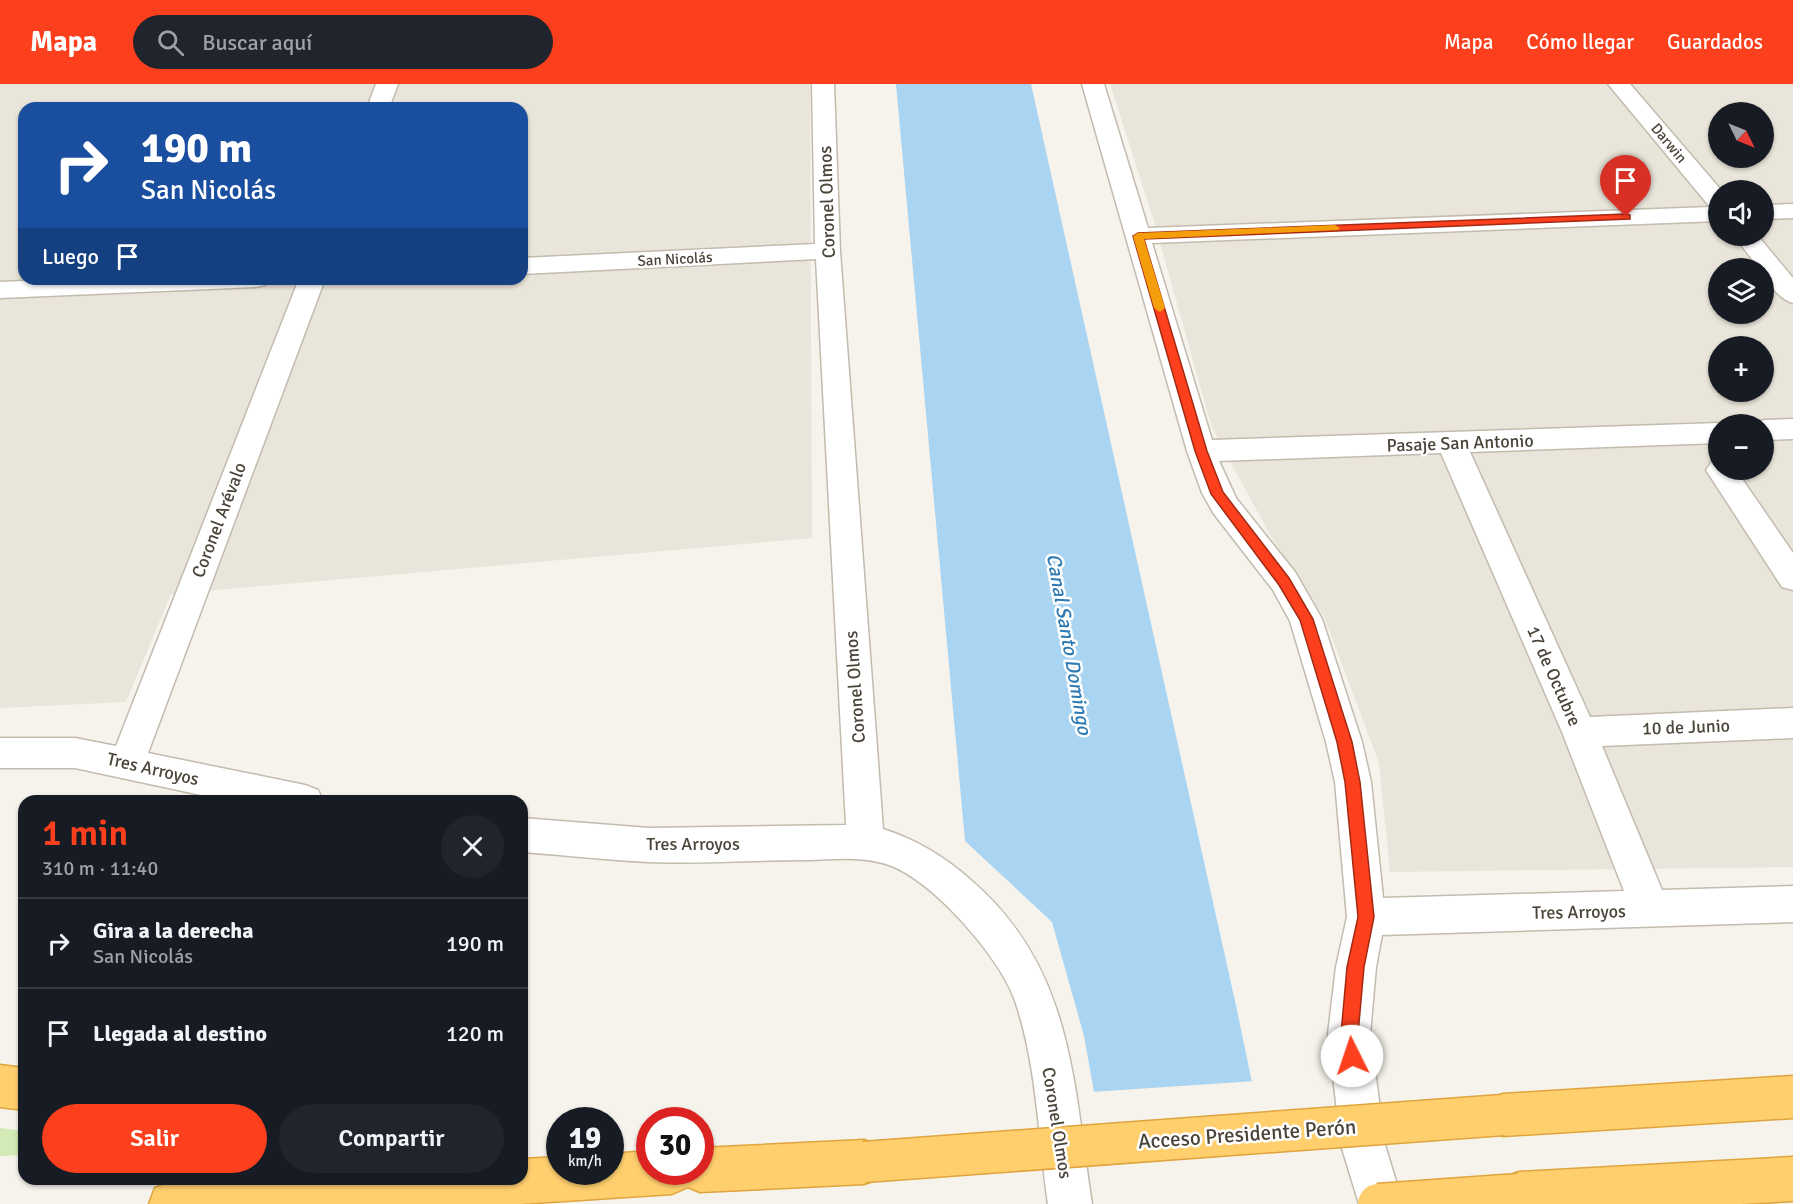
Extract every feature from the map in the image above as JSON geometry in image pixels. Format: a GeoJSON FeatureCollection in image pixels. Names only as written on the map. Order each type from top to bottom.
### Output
{"type":"FeatureCollection","features":[{"type":"Feature","properties":{"kind":"highway"},"geometry":{"type":"LineString","coordinates":[[0,1086],[18,1088]]}},
{"type":"Feature","properties":{"kind":"highway","name":"Acceso Presidente Perón"},"geometry":{"type":"LineString","coordinates":[[714,1169],[864,1162],[1503,1115],[1793,1097]]}},
{"type":"Feature","properties":{"kind":"highway"},"geometry":{"type":"LineString","coordinates":[[528,1161],[546,1164]]}},
{"type":"Feature","properties":{"kind":"highway"},"geometry":{"type":"LineString","coordinates":[[528,1179],[546,1178]]}},
{"type":"Feature","properties":{"kind":"highway"},"geometry":{"type":"LineString","coordinates":[[1379,1204],[1793,1179]]}},
{"type":"Feature","properties":{"kind":"highway"},"geometry":{"type":"LineString","coordinates":[[171,1204],[440,1185]]}},
{"type":"Feature","properties":{"kind":"street"},"geometry":{"type":"LineString","coordinates":[[380,102],[387,84]]}},
{"type":"Feature","properties":{"kind":"street","name":"Coronel Olmos"},"geometry":{"type":"LineString","coordinates":[[823,84],[828,251],[865,842],[895,848],[922,861],[995,930],[1016,962],[1034,1000],[1046,1048],[1070,1204]]}},
{"type":"Feature","properties":{"kind":"street"},"geometry":{"type":"LineString","coordinates":[[1093,84],[1201,451],[1217,494],[1284,581],[1306,619],[1344,742],[1353,782],[1366,917],[1356,967],[1349,1034],[1363,1144],[1379,1204]]}},
{"type":"Feature","properties":{"kind":"street","name":"Darwin"},"geometry":{"type":"LineString","coordinates":[[1619,84],[1708,190]]}},
{"type":"Feature","properties":{"kind":"street"},"geometry":{"type":"LineString","coordinates":[[1774,212],[1793,211]]}},
{"type":"Feature","properties":{"kind":"street"},"geometry":{"type":"LineString","coordinates":[[1138,236],[1708,213]]}},
{"type":"Feature","properties":{"kind":"street"},"geometry":{"type":"LineString","coordinates":[[1754,246],[1793,295]]}},
{"type":"Feature","properties":{"kind":"street","name":"San Nicolás"},"geometry":{"type":"LineString","coordinates":[[528,266],[828,251]]}},
{"type":"Feature","properties":{"kind":"street"},"geometry":{"type":"LineString","coordinates":[[0,290],[116,285]]}},
{"type":"Feature","properties":{"kind":"street","name":"Coronel Arévalo"},"geometry":{"type":"LineString","coordinates":[[127,762],[310,285]]}},
{"type":"Feature","properties":{"kind":"street"},"geometry":{"type":"LineString","coordinates":[[1774,430],[1793,429]]}},
{"type":"Feature","properties":{"kind":"street","name":"Pasaje San Antonio"},"geometry":{"type":"LineString","coordinates":[[1201,451],[1452,444],[1708,433]]}},
{"type":"Feature","properties":{"kind":"street","name":"17 de Octubre"},"geometry":{"type":"LineString","coordinates":[[1452,444],[1579,732],[1651,910]]}},
{"type":"Feature","properties":{"kind":"street"},"geometry":{"type":"LineString","coordinates":[[1728,480],[1793,578]]}},
{"type":"Feature","properties":{"kind":"street","name":"10 de Junio"},"geometry":{"type":"LineString","coordinates":[[1579,732],[1793,723]]}},
{"type":"Feature","properties":{"kind":"street","name":"Tres Arroyos"},"geometry":{"type":"LineString","coordinates":[[0,753],[75,753],[278,795]]}},
{"type":"Feature","properties":{"kind":"street","name":"Tres Arroyos"},"geometry":{"type":"LineString","coordinates":[[528,835],[649,845],[865,842]]}},
{"type":"Feature","properties":{"kind":"street","name":"Tres Arroyos"},"geometry":{"type":"LineString","coordinates":[[1366,917],[1793,904]]}},
{"type":"Feature","properties":{"kind":"shaded area"},"geometry":{"type":"Polygon","coordinates":[[[0,84],[810,84],[812,538],[171,594],[126,702],[0,708],[0,84]]]}},
{"type":"Feature","properties":{"kind":"shaded area"},"geometry":{"type":"Polygon","coordinates":[[[1110,84],[1793,84],[1793,867],[1390,872],[1379,763],[1325,619],[1270,535],[1212,428],[1153,218],[1110,84]]]}},
{"type":"Feature","properties":{"kind":"green space"},"geometry":{"type":"Polygon","coordinates":[[[0,1128],[18,1130],[18,1155],[0,1156],[0,1128]]]}},
{"type":"Feature","properties":{"kind":"water","name":"Canal Santo Domingo"},"geometry":{"type":"Polygon","coordinates":[[[896,84],[1031,84],[1237,1010],[1277,1204],[1114,1204],[1084,1036],[1052,922],[965,841],[896,84]]]}},
{"type":"Feature","properties":{"kind":"pier"},"geometry":{"type":"Polygon","coordinates":[[[1255,1081],[1280,1204],[1111,1204],[1091,1092],[1255,1081]]]}},
{"type":"Feature","properties":{"kind":"slow traffic"},"geometry":{"type":"LineString","coordinates":[[1160,308],[1138,236],[1335,228]]}},
{"type":"Feature","properties":{"kind":"route"},"geometry":{"type":"LineString","coordinates":[[1352,1056],[1349,1034],[1356,967],[1366,917],[1353,782],[1344,742],[1306,619],[1296,599],[1217,494],[1201,451],[1138,236],[1626,217]]}}]}
